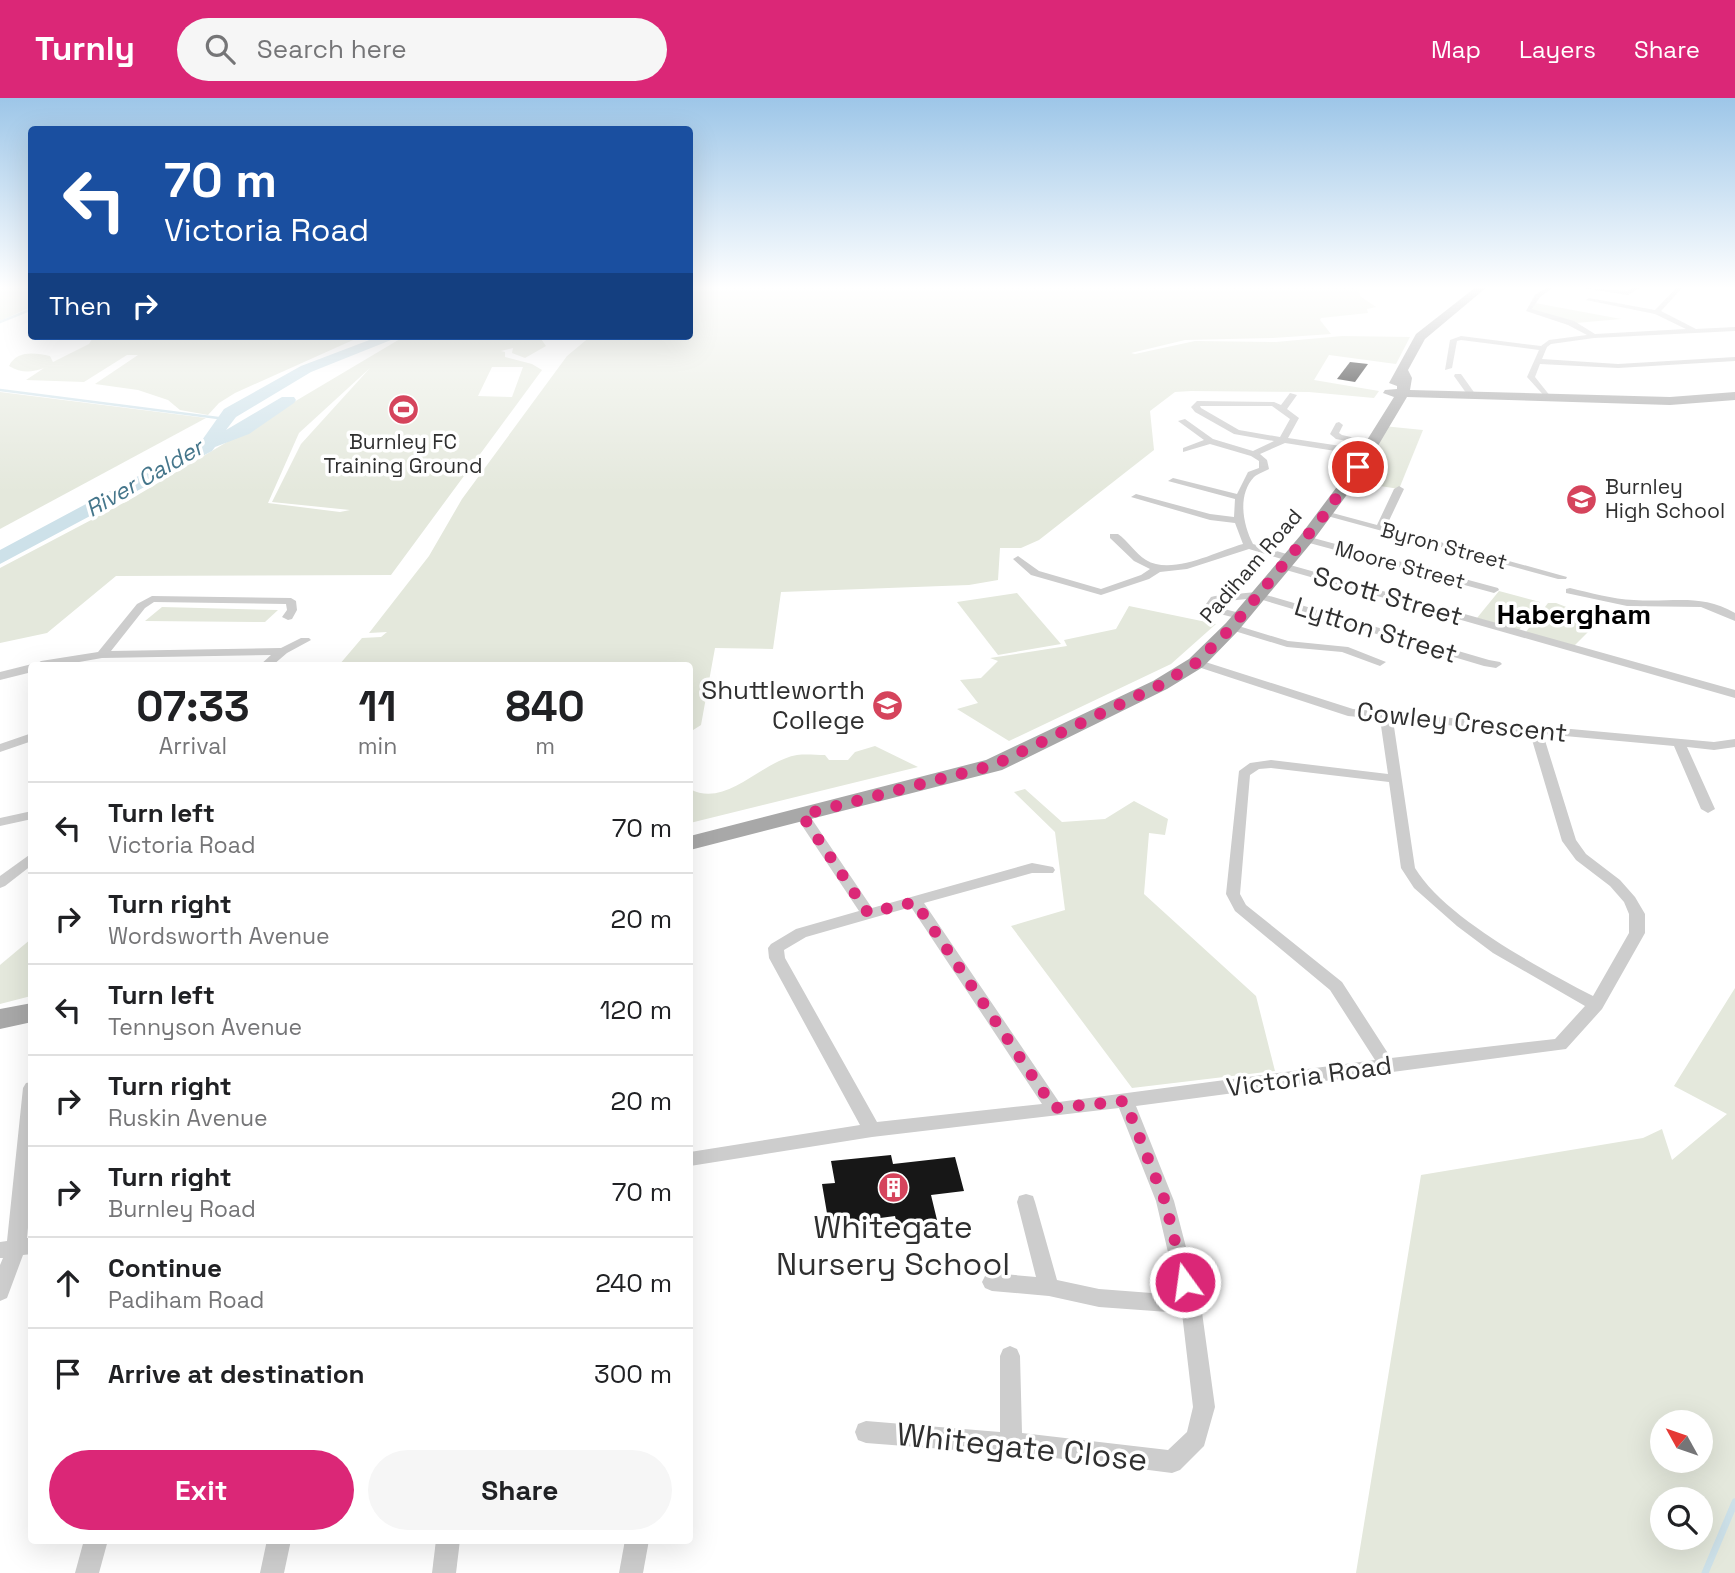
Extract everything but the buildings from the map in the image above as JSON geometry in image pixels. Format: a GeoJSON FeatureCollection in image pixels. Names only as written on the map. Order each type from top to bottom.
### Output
{"type":"FeatureCollection","features":[{"type":"Feature","properties":{"kind":"main road","name":"Padiham Road"},"geometry":{"type":"LineString","coordinates":[[693,842],[994,765],[1160,685],[1196,663],[1236,622],[1325,514],[1383,426],[1396,394],[1406,378],[1403,372],[1411,356]]}},
{"type":"Feature","properties":{"kind":"main road"},"geometry":{"type":"LineString","coordinates":[[1396,394],[1670,401],[1735,396]]}},
{"type":"Feature","properties":{"kind":"main road"},"geometry":{"type":"LineString","coordinates":[[0,1019],[28,1013]]}},
{"type":"Feature","properties":{"kind":"street"},"geometry":{"type":"LineString","coordinates":[[1448,368],[1451,356]]}},
{"type":"Feature","properties":{"kind":"street"},"geometry":{"type":"LineString","coordinates":[[1540,356],[1531,377],[1547,397]]}},
{"type":"Feature","properties":{"kind":"street"},"geometry":{"type":"LineString","coordinates":[[1538,361],[1618,366],[1735,359]]}},
{"type":"Feature","properties":{"kind":"street"},"geometry":{"type":"LineString","coordinates":[[1458,376],[1472,395]]}},
{"type":"Feature","properties":{"kind":"street"},"geometry":{"type":"LineString","coordinates":[[1282,410],[1293,395]]}},
{"type":"Feature","properties":{"kind":"street"},"geometry":{"type":"LineString","coordinates":[[1254,454],[1283,440],[1296,418],[1267,403],[1203,401],[1195,407],[1231,431],[1283,440],[1370,448]]}},
{"type":"Feature","properties":{"kind":"street"},"geometry":{"type":"LineString","coordinates":[[1114,537],[1120,540],[1127,552],[1147,566],[1157,569],[1185,566],[1249,545],[1236,508],[1251,474],[1264,469],[1263,460],[1254,454],[1210,441],[1182,421]]}},
{"type":"Feature","properties":{"kind":"street"},"geometry":{"type":"LineString","coordinates":[[1339,425],[1335,434],[1339,437],[1370,448]]}},
{"type":"Feature","properties":{"kind":"street"},"geometry":{"type":"LineString","coordinates":[[1186,450],[1210,441]]}},
{"type":"Feature","properties":{"kind":"street"},"geometry":{"type":"LineString","coordinates":[[1173,481],[1239,497]]}},
{"type":"Feature","properties":{"kind":"street"},"geometry":{"type":"LineString","coordinates":[[1380,529],[1399,489]]}},
{"type":"Feature","properties":{"kind":"street"},"geometry":{"type":"LineString","coordinates":[[1136,497],[1210,517],[1238,520]]}},
{"type":"Feature","properties":{"kind":"street","name":"Byron Street"},"geometry":{"type":"LineString","coordinates":[[1325,514],[1562,577]]}},
{"type":"Feature","properties":{"kind":"street","name":"Moore Street"},"geometry":{"type":"LineString","coordinates":[[1306,539],[1494,590]]}},
{"type":"Feature","properties":{"kind":"street","name":"Scott Street"},"geometry":{"type":"LineString","coordinates":[[1249,545],[1286,562],[1735,694]]}},
{"type":"Feature","properties":{"kind":"street"},"geometry":{"type":"LineString","coordinates":[[1018,559],[1035,573],[1101,592],[1145,577],[1157,569]]}},
{"type":"Feature","properties":{"kind":"street"},"geometry":{"type":"LineString","coordinates":[[1570,591],[1647,604],[1695,601],[1713,606],[1735,618]]}},
{"type":"Feature","properties":{"kind":"street"},"geometry":{"type":"LineString","coordinates":[[1256,595],[1215,599],[1211,604],[1236,622],[1287,644],[1344,649],[1380,662]]}},
{"type":"Feature","properties":{"kind":"street","name":"Lytton Street"},"geometry":{"type":"LineString","coordinates":[[1256,595],[1488,664],[1496,664]]}},
{"type":"Feature","properties":{"kind":"street"},"geometry":{"type":"LineString","coordinates":[[102,655],[141,606],[152,599],[291,601],[292,610],[288,617]]}},
{"type":"Feature","properties":{"kind":"street"},"geometry":{"type":"LineString","coordinates":[[270,662],[304,640]]}},
{"type":"Feature","properties":{"kind":"street"},"geometry":{"type":"LineString","coordinates":[[59,662],[102,655],[283,651]]}},
{"type":"Feature","properties":{"kind":"street","name":"Cowley Crescent"},"geometry":{"type":"LineString","coordinates":[[1196,663],[1352,713],[1714,746],[1735,743]]}},
{"type":"Feature","properties":{"kind":"street"},"geometry":{"type":"LineString","coordinates":[[0,676],[28,669]]}},
{"type":"Feature","properties":{"kind":"street"},"geometry":{"type":"LineString","coordinates":[[1385,716],[1408,868],[1416,883],[1463,924],[1515,962],[1596,1005]]}},
{"type":"Feature","properties":{"kind":"street","name":"Victoria Road"},"geometry":{"type":"LineString","coordinates":[[693,1160],[872,1130],[1125,1101],[1387,1065],[1560,1045],[1596,1005],[1637,933],[1637,914],[1630,900],[1615,883],[1581,857],[1569,841],[1535,730]]}},
{"type":"Feature","properties":{"kind":"street"},"geometry":{"type":"LineString","coordinates":[[0,748],[28,738]]}},
{"type":"Feature","properties":{"kind":"street"},"geometry":{"type":"LineString","coordinates":[[1679,743],[1708,809]]}},
{"type":"Feature","properties":{"kind":"street"},"geometry":{"type":"LineString","coordinates":[[1387,1065],[1336,986],[1240,908],[1233,894],[1244,774],[1255,766],[1271,764],[1394,779]]}},
{"type":"Feature","properties":{"kind":"street"},"geometry":{"type":"LineString","coordinates":[[802,815],[868,913]]}},
{"type":"Feature","properties":{"kind":"street"},"geometry":{"type":"LineString","coordinates":[[0,822],[28,817]]}},
{"type":"Feature","properties":{"kind":"street"},"geometry":{"type":"LineString","coordinates":[[0,883],[28,860]]}},
{"type":"Feature","properties":{"kind":"street"},"geometry":{"type":"LineString","coordinates":[[872,1130],[778,958],[776,948],[801,933],[868,913],[1032,868],[1048,870]]}},
{"type":"Feature","properties":{"kind":"street"},"geometry":{"type":"LineString","coordinates":[[915,902],[1054,1108]]}},
{"type":"Feature","properties":{"kind":"street","name":"Whitegate Close"},"geometry":{"type":"LineString","coordinates":[[866,1432],[1011,1444],[1172,1462],[1196,1438],[1204,1408],[1191,1305],[1165,1201],[1125,1101]]}},
{"type":"Feature","properties":{"kind":"street"},"geometry":{"type":"LineString","coordinates":[[0,1292],[16,1248],[28,1128]]}},
{"type":"Feature","properties":{"kind":"street"},"geometry":{"type":"LineString","coordinates":[[1026,1202],[1049,1287]]}},
{"type":"Feature","properties":{"kind":"street"},"geometry":{"type":"LineString","coordinates":[[992,1282],[1049,1287],[1099,1298],[1191,1305]]}},
{"type":"Feature","properties":{"kind":"street"},"geometry":{"type":"LineString","coordinates":[[1010,1356],[1011,1444]]}},
{"type":"Feature","properties":{"kind":"street"},"geometry":{"type":"LineString","coordinates":[[87,1573],[95,1544]]}},
{"type":"Feature","properties":{"kind":"street"},"geometry":{"type":"LineString","coordinates":[[272,1573],[278,1544]]}},
{"type":"Feature","properties":{"kind":"street"},"geometry":{"type":"LineString","coordinates":[[444,1573],[448,1544]]}},
{"type":"Feature","properties":{"kind":"street"},"geometry":{"type":"LineString","coordinates":[[631,1573],[636,1544]]}},
{"type":"Feature","properties":{"kind":"shaded area","name":"Burnley FC Training Ground"},"geometry":{"type":"Polygon","coordinates":[[[20,356],[50,356],[53,362],[65,356],[126,356],[84,382],[26,380],[44,368],[26,372],[9,366],[20,356]]]}},
{"type":"Feature","properties":{"kind":"shaded area","name":"Burnley FC Training Ground"},"geometry":{"type":"Polygon","coordinates":[[[137,356],[318,356],[235,393],[219,403],[208,415],[180,410],[168,400],[138,390],[95,384],[137,356]]]}},
{"type":"Feature","properties":{"kind":"shaded area"},"geometry":{"type":"Polygon","coordinates":[[[372,356],[505,356],[542,370],[391,575],[116,576],[47,633],[0,643],[0,568],[131,499],[372,356]],[[492,367],[478,396],[512,397],[523,367],[492,367]],[[370,368],[299,433],[268,503],[340,512],[350,510],[272,502],[301,444],[370,368]]]}},
{"type":"Feature","properties":{"kind":"shaded area"},"geometry":{"type":"Polygon","coordinates":[[[567,356],[1328,356],[1314,380],[1379,391],[1374,398],[1309,392],[1175,392],[1150,411],[1154,450],[1039,540],[1021,548],[1000,548],[998,580],[969,585],[781,592],[773,649],[715,648],[701,725],[693,730],[693,662],[342,662],[362,638],[381,637],[387,632],[369,633],[429,556],[462,499],[567,356]]]}},
{"type":"Feature","properties":{"kind":"shaded area"},"geometry":{"type":"Polygon","coordinates":[[[1335,356],[1400,356],[1396,364],[1335,356]]]}},
{"type":"Feature","properties":{"kind":"shaded area"},"geometry":{"type":"Polygon","coordinates":[[[0,392],[206,418],[0,529],[0,392]]]}},
{"type":"Feature","properties":{"kind":"shaded area"},"geometry":{"type":"Polygon","coordinates":[[[1383,426],[1423,430],[1399,489],[1349,481],[1383,426]]]}},
{"type":"Feature","properties":{"kind":"shaded area"},"geometry":{"type":"Polygon","coordinates":[[[1499,591],[1540,602],[1519,630],[1477,618],[1499,591]]]}},
{"type":"Feature","properties":{"kind":"shaded area"},"geometry":{"type":"Polygon","coordinates":[[[1017,593],[1061,644],[998,655],[957,602],[1017,593]]]}},
{"type":"Feature","properties":{"kind":"shaded area"},"geometry":{"type":"Polygon","coordinates":[[[1548,603],[1556,603],[1600,620],[1574,646],[1526,632],[1548,603]]]}},
{"type":"Feature","properties":{"kind":"shaded area"},"geometry":{"type":"Polygon","coordinates":[[[1129,606],[1216,624],[1171,664],[1009,741],[957,709],[978,703],[960,680],[981,678],[998,661],[990,658],[1067,646],[1064,640],[1116,629],[1129,606]]]}},
{"type":"Feature","properties":{"kind":"shaded area"},"geometry":{"type":"Polygon","coordinates":[[[162,607],[278,610],[265,622],[145,621],[162,607]]]}},
{"type":"Feature","properties":{"kind":"shaded area"},"geometry":{"type":"Polygon","coordinates":[[[875,746],[918,767],[693,822],[693,790],[703,794],[730,789],[770,766],[797,755],[825,755],[829,760],[848,760],[855,752],[875,746]]]}},
{"type":"Feature","properties":{"kind":"shaded area"},"geometry":{"type":"Polygon","coordinates":[[[1025,789],[1062,822],[1105,819],[1134,801],[1168,819],[1165,835],[1149,833],[1144,894],[1256,996],[1275,1071],[1132,1088],[1011,926],[1065,910],[1055,832],[1014,792],[1025,789]]]}},
{"type":"Feature","properties":{"kind":"shaded area"},"geometry":{"type":"Polygon","coordinates":[[[28,942],[28,997],[0,1004],[0,965],[28,942]]]}},
{"type":"Feature","properties":{"kind":"shaded area"},"geometry":{"type":"Polygon","coordinates":[[[1735,988],[1735,1573],[1356,1573],[1421,1175],[1643,1138],[1662,1129],[1672,1160],[1727,1114],[1674,1086],[1735,988]]]}},
{"type":"Feature","properties":{"kind":"waterway","name":"River Calder"},"geometry":{"type":"LineString","coordinates":[[0,558],[206,447],[230,413],[306,369],[341,356]]}},
{"type":"Feature","properties":{"kind":"waterway"},"geometry":{"type":"LineString","coordinates":[[0,390],[226,419]]}},
{"type":"Feature","properties":{"kind":"waterway"},"geometry":{"type":"LineString","coordinates":[[209,443],[243,430],[288,400]]}},
{"type":"Feature","properties":{"kind":"waterway"},"geometry":{"type":"LineString","coordinates":[[1705,1573],[1735,1502]]}},
{"type":"Feature","properties":{"kind":"place","name":"Burnley FC Training Ground"},"geometry":{"type":"Point","coordinates":[403,410]}},
{"type":"Feature","properties":{"kind":"place","name":"Burnley High School"},"geometry":{"type":"Point","coordinates":[1582,499]}},
{"type":"Feature","properties":{"kind":"place","name":"Shuttleworth College"},"geometry":{"type":"Point","coordinates":[888,705]}},
{"type":"Feature","properties":{"kind":"place","name":"Whitegate Nursery School"},"geometry":{"type":"Point","coordinates":[893,1188]}},
{"type":"Feature","properties":{"kind":"district","name":"Habergham"},"geometry":{"type":"Point","coordinates":[1574,614]}},
{"type":"Feature","properties":{"kind":"route"},"geometry":{"type":"LineString","coordinates":[[1185,1282],[1165,1201],[1125,1101],[1054,1108],[915,902],[868,913],[802,815],[994,765],[1117,707],[1196,663],[1232,627],[1256,595],[1306,539],[1358,467]]}}]}
